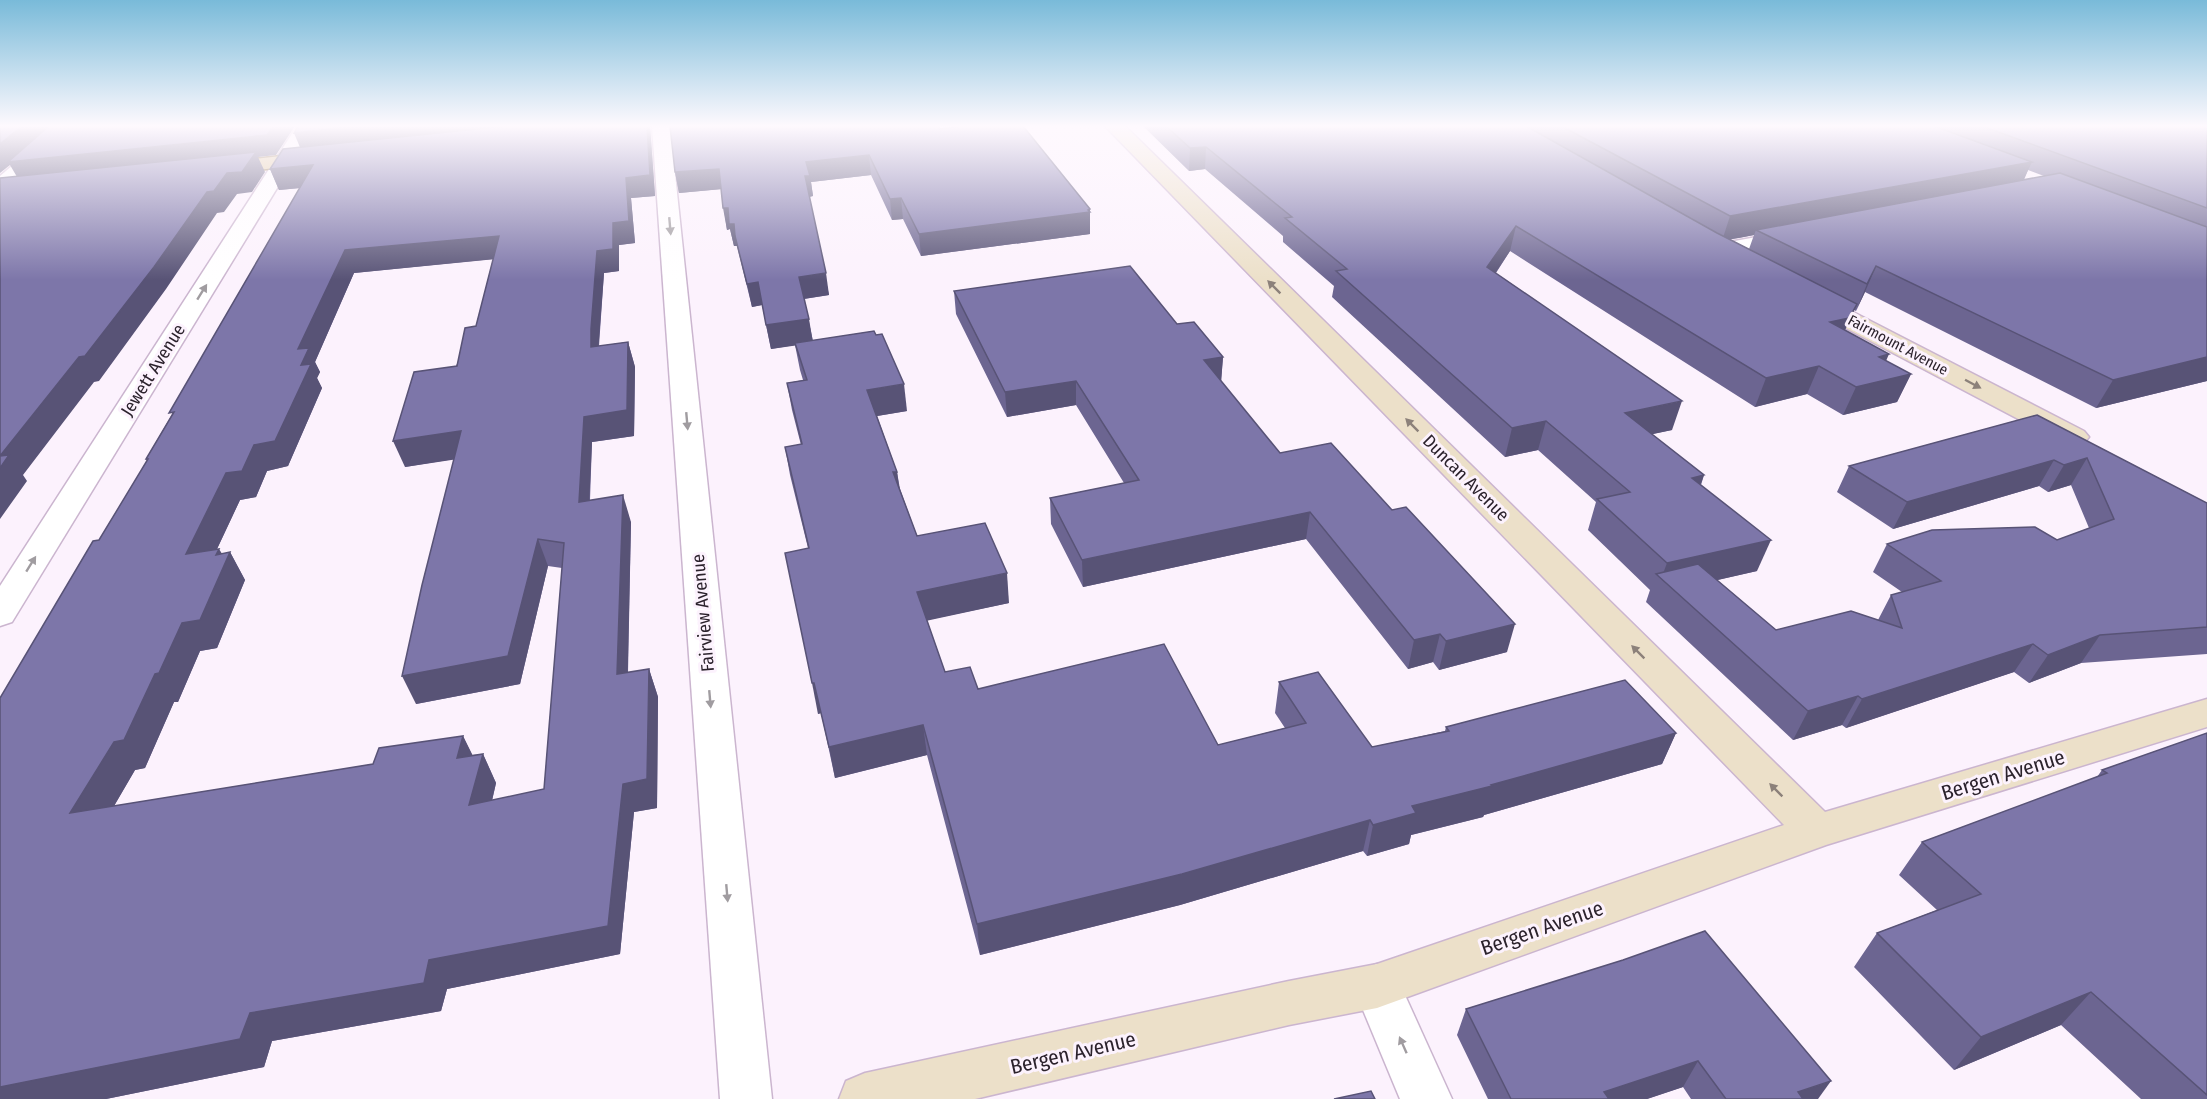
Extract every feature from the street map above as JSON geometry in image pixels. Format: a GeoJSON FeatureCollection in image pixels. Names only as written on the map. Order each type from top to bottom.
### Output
{"type":"FeatureCollection","features":[{"type":"Feature","properties":{"kind":"street","name":"Jewett Avenue"},"geometry":{"type":"LineString","coordinates":[[0,614],[273,177]]}},
{"type":"Feature","properties":{"kind":"street","name":"Fairview Avenue"},"geometry":{"type":"LineString","coordinates":[[665,177],[746,1099]]}},
{"type":"Feature","properties":{"kind":"street","name":"Duncan Avenue"},"geometry":{"type":"LineString","coordinates":[[1165,177],[1817,831]]}},
{"type":"Feature","properties":{"kind":"street"},"geometry":{"type":"LineString","coordinates":[[1718,251],[1815,233]]}},
{"type":"Feature","properties":{"kind":"street"},"geometry":{"type":"LineString","coordinates":[[1693,237],[1749,267]]}},
{"type":"Feature","properties":{"kind":"street","name":"Fairmount Avenue"},"geometry":{"type":"LineString","coordinates":[[1790,289],[2095,448]]}},
{"type":"Feature","properties":{"kind":"street","name":"Bergen Avenue"},"geometry":{"type":"LineString","coordinates":[[866,1099],[1289,1003],[1377,986],[1817,831],[2207,713]]}},
{"type":"Feature","properties":{"kind":"street"},"geometry":{"type":"LineString","coordinates":[[1377,986],[1426,1099]]}},
{"type":"Feature","properties":{"kind":"building"},"geometry":{"type":"Polygon","coordinates":[[[224,177],[214,191],[207,192],[154,267],[85,356],[79,357],[0,456],[0,178],[224,177]]]}},
{"type":"Feature","properties":{"kind":"building"},"geometry":{"type":"Polygon","coordinates":[[[306,177],[632,177],[626,178],[629,221],[613,223],[613,249],[597,251],[591,329],[591,347],[628,342],[627,410],[584,417],[579,502],[623,495],[617,674],[649,669],[647,779],[623,784],[608,926],[429,960],[424,983],[250,1013],[240,1039],[0,1087],[0,698],[93,541],[99,540],[148,459],[146,459],[174,412],[169,413],[306,177]],[[499,236],[345,250],[298,349],[309,348],[301,365],[311,364],[275,441],[254,445],[242,471],[226,473],[186,554],[219,549],[216,555],[230,552],[200,620],[182,623],[124,740],[114,742],[70,813],[373,764],[379,748],[463,736],[457,758],[483,754],[469,805],[544,789],[564,543],[538,539],[508,656],[402,676],[422,585],[461,431],[393,441],[414,372],[457,366],[465,328],[476,326],[499,236]]]}},
{"type":"Feature","properties":{"kind":"building"},"geometry":{"type":"Polygon","coordinates":[[[720,177],[805,177],[826,273],[799,277],[809,319],[766,325],[758,282],[747,284],[734,224],[729,224],[728,208],[723,208],[720,177]]]}},
{"type":"Feature","properties":{"kind":"building"},"geometry":{"type":"Polygon","coordinates":[[[880,177],[1064,177],[1090,212],[919,234],[901,198],[890,199],[880,177]]]}},
{"type":"Feature","properties":{"kind":"building"},"geometry":{"type":"Polygon","coordinates":[[[1243,177],[1618,177],[1717,233],[1857,304],[1849,318],[1830,322],[1889,354],[1879,357],[1911,374],[1856,387],[1819,366],[1766,378],[1516,226],[1487,267],[1682,401],[1625,413],[1704,475],[1692,478],[1771,540],[1667,563],[1597,499],[1630,492],[1546,421],[1512,428],[1336,271],[1347,269],[1285,218],[1292,217],[1243,177]]]}},
{"type":"Feature","properties":{"kind":"building"},"geometry":{"type":"Polygon","coordinates":[[[1657,177],[1947,177],[1730,216],[1657,177]]]}},
{"type":"Feature","properties":{"kind":"building"},"geometry":{"type":"Polygon","coordinates":[[[2037,177],[2072,177],[2207,227],[2207,357],[2113,380],[1876,266],[1867,284],[1756,230],[2037,177]]]}},
{"type":"Feature","properties":{"kind":"building"},"geometry":{"type":"Polygon","coordinates":[[[2123,177],[2207,177],[2207,208],[2123,177]]]}},
{"type":"Feature","properties":{"kind":"building"},"geometry":{"type":"Polygon","coordinates":[[[1130,266],[1177,324],[1194,322],[1223,357],[1204,360],[1280,453],[1331,443],[1392,510],[1406,507],[1515,624],[1446,641],[1440,634],[1414,640],[1310,512],[1082,560],[1050,498],[1139,480],[1076,381],[1005,392],[954,291],[1130,266]]]}},
{"type":"Feature","properties":{"kind":"building"},"geometry":{"type":"Polygon","coordinates":[[[874,331],[876,335],[882,334],[904,384],[867,390],[897,472],[893,472],[917,536],[985,523],[1007,573],[917,592],[945,672],[970,667],[978,689],[1164,644],[1218,745],[1306,723],[1279,682],[1318,672],[1372,747],[1449,731],[1446,727],[1625,680],[1676,733],[1492,786],[1412,806],[1416,813],[1373,825],[1370,820],[1182,874],[977,924],[923,725],[829,747],[814,683],[812,683],[785,553],[809,548],[785,447],[802,444],[787,383],[807,380],[795,343],[874,331]]]}},
{"type":"Feature","properties":{"kind":"building"},"geometry":{"type":"Polygon","coordinates":[[[2037,415],[2207,503],[2207,627],[2100,635],[2048,655],[2033,644],[1862,699],[1858,696],[1808,711],[1656,574],[1698,564],[1776,630],[1851,611],[1902,628],[1891,595],[1941,581],[1887,544],[1932,530],[2035,527],[2057,540],[2114,519],[2087,458],[2064,465],[2054,460],[1907,502],[1849,466],[2037,415]]]}},
{"type":"Feature","properties":{"kind":"building"},"geometry":{"type":"Polygon","coordinates":[[[9,455],[0,468],[0,456],[9,455]]]}},
{"type":"Feature","properties":{"kind":"building"},"geometry":{"type":"Polygon","coordinates":[[[2207,733],[2207,1095],[2091,992],[1981,1037],[1877,933],[1981,894],[1922,842],[2107,773],[2102,770],[2207,733]]]}},
{"type":"Feature","properties":{"kind":"building"},"geometry":{"type":"Polygon","coordinates":[[[1705,931],[1831,1081],[1798,1092],[1803,1099],[1726,1099],[1698,1061],[1604,1092],[1609,1099],[1511,1099],[1466,1009],[1623,960],[1705,931]]]}},
{"type":"Feature","properties":{"kind":"building"},"geometry":{"type":"Polygon","coordinates":[[[1371,1091],[1375,1099],[1334,1099],[1371,1091]]]}}]}
